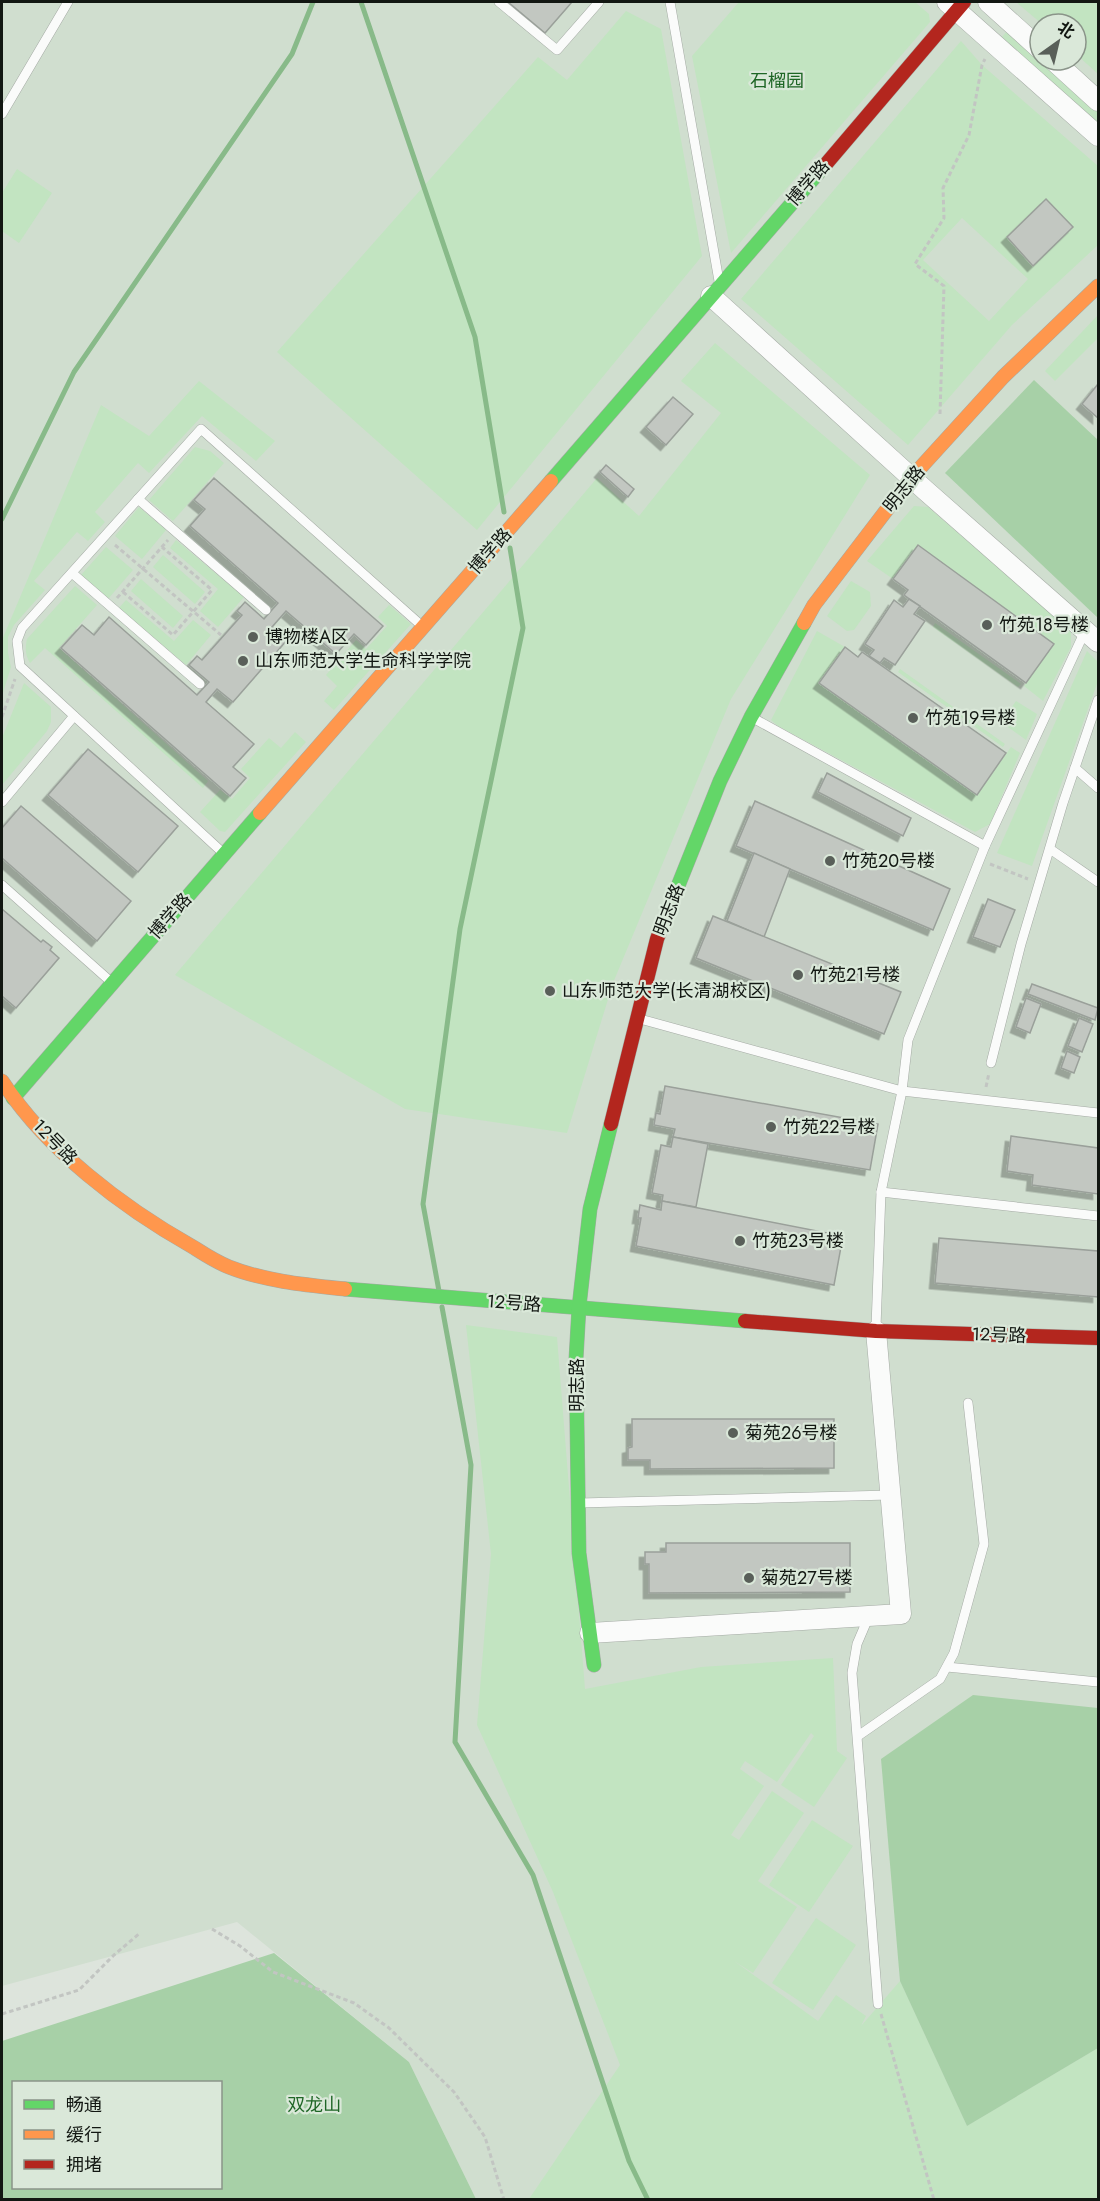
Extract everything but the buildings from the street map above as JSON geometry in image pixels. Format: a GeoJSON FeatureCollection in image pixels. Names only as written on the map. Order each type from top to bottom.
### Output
{"type":"FeatureCollection","features":[{"type":"Feature","properties":{"kind":"street"},"geometry":{"type":"LineString","coordinates":[[988,2],[1028,38]]}},
{"type":"Feature","properties":{"kind":"street","name":"博学路"},"geometry":{"type":"LineString","coordinates":[[13,1098],[224,853],[716,291],[956,4]]}},
{"type":"Feature","properties":{"kind":"street"},"geometry":{"type":"LineString","coordinates":[[956,4],[993,44],[1098,136]]}},
{"type":"Feature","properties":{"kind":"street"},"geometry":{"type":"LineString","coordinates":[[1066,72],[1098,102]]}},
{"type":"Feature","properties":{"kind":"street","name":"明志路"},"geometry":{"type":"LineString","coordinates":[[594,1665],[579,1553],[576,1359],[579,1307],[590,1209],[657,939],[720,781],[751,717],[814,606],[911,478],[1003,377],[1098,286]]}},
{"type":"Feature","properties":{"kind":"street"},"geometry":{"type":"LineString","coordinates":[[716,291],[911,478],[1092,637]]}},
{"type":"Feature","properties":{"kind":"street","name":"12号路"},"geometry":{"type":"LineString","coordinates":[[2,1081],[13,1098],[48,1137],[92,1179],[153,1225],[228,1267],[292,1283],[415,1296],[876,1331],[1098,1338]]}},
{"type":"Feature","properties":{"kind":"street"},"geometry":{"type":"LineString","coordinates":[[590,1633],[901,1614],[876,1331]]}},
{"type":"Feature","properties":{"kind":"lane"},"geometry":{"type":"LineString","coordinates":[[2,114],[68,2]]}},
{"type":"Feature","properties":{"kind":"lane"},"geometry":{"type":"LineString","coordinates":[[499,2],[557,50],[599,2]]}},
{"type":"Feature","properties":{"kind":"lane"},"geometry":{"type":"LineString","coordinates":[[670,2],[716,291]]}},
{"type":"Feature","properties":{"kind":"lane"},"geometry":{"type":"LineString","coordinates":[[224,853],[20,666],[17,640],[22,628],[201,429],[423,628]]}},
{"type":"Feature","properties":{"kind":"lane"},"geometry":{"type":"LineString","coordinates":[[138,499],[266,610]]}},
{"type":"Feature","properties":{"kind":"lane"},"geometry":{"type":"LineString","coordinates":[[72,573],[200,684]]}},
{"type":"Feature","properties":{"kind":"lane"},"geometry":{"type":"LineString","coordinates":[[876,1331],[881,1192],[902,1091],[908,1040],[986,846],[1092,637]]}},
{"type":"Feature","properties":{"kind":"lane"},"geometry":{"type":"LineString","coordinates":[[992,1063],[1021,944],[1098,700]]}},
{"type":"Feature","properties":{"kind":"lane"},"geometry":{"type":"LineString","coordinates":[[2,802],[74,716]]}},
{"type":"Feature","properties":{"kind":"lane"},"geometry":{"type":"LineString","coordinates":[[751,717],[986,846]]}},
{"type":"Feature","properties":{"kind":"lane"},"geometry":{"type":"LineString","coordinates":[[1075,768],[1098,788]]}},
{"type":"Feature","properties":{"kind":"lane"},"geometry":{"type":"LineString","coordinates":[[1050,849],[1098,882]]}},
{"type":"Feature","properties":{"kind":"lane"},"geometry":{"type":"LineString","coordinates":[[2,885],[112,983]]}},
{"type":"Feature","properties":{"kind":"lane"},"geometry":{"type":"LineString","coordinates":[[637,1018],[902,1091],[1098,1113]]}},
{"type":"Feature","properties":{"kind":"lane"},"geometry":{"type":"LineString","coordinates":[[881,1192],[1098,1216]]}},
{"type":"Feature","properties":{"kind":"lane"},"geometry":{"type":"LineString","coordinates":[[858,1736],[940,1679],[954,1653],[984,1544],[968,1403]]}},
{"type":"Feature","properties":{"kind":"lane"},"geometry":{"type":"LineString","coordinates":[[577,1503],[890,1495]]}},
{"type":"Feature","properties":{"kind":"lane"},"geometry":{"type":"LineString","coordinates":[[869,1616],[857,1644],[852,1673],[878,2004]]}},
{"type":"Feature","properties":{"kind":"lane"},"geometry":{"type":"LineString","coordinates":[[947,1667],[1098,1682]]}},
{"type":"Feature","properties":{"kind":"path"},"geometry":{"type":"LineString","coordinates":[[944,218],[943,188],[969,135],[982,65],[993,44]]}},
{"type":"Feature","properties":{"kind":"path"},"geometry":{"type":"LineString","coordinates":[[110,606],[175,531]]}},
{"type":"Feature","properties":{"kind":"path"},"geometry":{"type":"LineString","coordinates":[[105,536],[220,635]]}},
{"type":"Feature","properties":{"kind":"path"},"geometry":{"type":"LineString","coordinates":[[123,592],[173,635],[193,612],[212,590],[162,547]]}},
{"type":"Feature","properties":{"kind":"path"},"geometry":{"type":"LineString","coordinates":[[2,717],[20,666]]}},
{"type":"Feature","properties":{"kind":"path"},"geometry":{"type":"LineString","coordinates":[[980,860],[1040,883]]}},
{"type":"Feature","properties":{"kind":"path"},"geometry":{"type":"LineString","coordinates":[[982,1100],[992,1063]]}},
{"type":"Feature","properties":{"kind":"path"},"geometry":{"type":"LineString","coordinates":[[212,1929],[240,1946],[273,1972],[354,2003],[389,2028],[454,2092],[485,2137],[504,2199]]}},
{"type":"Feature","properties":{"kind":"path"},"geometry":{"type":"LineString","coordinates":[[2,2014],[79,1990],[140,1933]]}},
{"type":"Feature","properties":{"kind":"path"},"geometry":{"type":"LineString","coordinates":[[878,2004],[934,2199]]}},
{"type":"Feature","properties":{"kind":"shaded area","name":"山东师范大学(长清湖校区)"},"geometry":{"type":"Polygon","coordinates":[[[2,2],[1098,2],[1098,2199],[476,2199],[409,2062],[237,1922],[2,1986],[2,2]]]}},
{"type":"Feature","properties":{"kind":"green space","name":"石榴园"},"geometry":{"type":"Polygon","coordinates":[[[739,2],[915,2],[929,14],[930,22],[731,253],[692,56],[739,2]]]}},
{"type":"Feature","properties":{"kind":"green space"},"geometry":{"type":"Polygon","coordinates":[[[1016,2],[1098,2],[1098,74],[1088,65],[1088,12],[1028,12],[1016,2]]]}},
{"type":"Feature","properties":{"kind":"green space"},"geometry":{"type":"Polygon","coordinates":[[[626,11],[661,29],[702,256],[477,530],[277,352],[538,57],[567,80],[626,11]]]}},
{"type":"Feature","properties":{"kind":"green space"},"geometry":{"type":"Polygon","coordinates":[[[1007,31],[1028,50],[1028,61],[1002,37],[1007,31]]]}},
{"type":"Feature","properties":{"kind":"green space"},"geometry":{"type":"Polygon","coordinates":[[[961,41],[982,65],[1098,166],[1098,245],[1012,325],[908,445],[741,299],[961,41]],[[962,218],[923,260],[989,321],[1028,279],[962,218]]]}},
{"type":"Feature","properties":{"kind":"green space"},"geometry":{"type":"Polygon","coordinates":[[[1041,72],[1052,72],[1098,113],[1098,124],[1041,72]]]}},
{"type":"Feature","properties":{"kind":"green space"},"geometry":{"type":"Polygon","coordinates":[[[17,169],[52,193],[19,243],[2,231],[2,193],[17,169]]]}},
{"type":"Feature","properties":{"kind":"green space"},"geometry":{"type":"Polygon","coordinates":[[[1098,315],[1098,338],[1055,381],[1045,371],[1098,315]]]}},
{"type":"Feature","properties":{"kind":"green space"},"geometry":{"type":"Polygon","coordinates":[[[715,343],[870,475],[731,699],[613,983],[567,1133],[405,1109],[175,975],[597,478],[639,516],[721,413],[681,381],[715,343]]]}},
{"type":"Feature","properties":{"kind":"green space"},"geometry":{"type":"Polygon","coordinates":[[[1034,380],[1098,440],[1098,618],[945,473],[1034,380]]]}},
{"type":"Feature","properties":{"kind":"green space"},"geometry":{"type":"Polygon","coordinates":[[[199,381],[275,441],[256,461],[202,416],[149,473],[138,463],[95,512],[105,522],[88,541],[77,532],[34,581],[45,590],[14,625],[8,637],[11,667],[2,696],[2,640],[101,405],[149,436],[199,381]]]}},
{"type":"Feature","properties":{"kind":"green space"},"geometry":{"type":"Polygon","coordinates":[[[195,447],[210,451],[224,463],[173,521],[149,500],[195,447]]]}},
{"type":"Feature","properties":{"kind":"green space"},"geometry":{"type":"Polygon","coordinates":[[[914,506],[928,507],[1071,631],[1071,647],[1043,701],[1024,686],[1054,644],[918,545],[893,579],[867,561],[914,506]]]}},
{"type":"Feature","properties":{"kind":"green space"},"geometry":{"type":"Polygon","coordinates":[[[139,507],[166,530],[142,559],[115,536],[139,507]]]}},
{"type":"Feature","properties":{"kind":"green space"},"geometry":{"type":"Polygon","coordinates":[[[176,540],[244,597],[218,627],[200,611],[218,589],[170,548],[176,540]]]}},
{"type":"Feature","properties":{"kind":"green space"},"geometry":{"type":"Polygon","coordinates":[[[106,547],[133,570],[108,599],[81,575],[106,547]]]}},
{"type":"Feature","properties":{"kind":"green space"},"geometry":{"type":"Polygon","coordinates":[[[163,555],[205,592],[195,604],[153,567],[163,555]]]}},
{"type":"Feature","properties":{"kind":"green space"},"geometry":{"type":"Polygon","coordinates":[[[141,579],[183,616],[173,628],[131,591],[141,579]]]}},
{"type":"Feature","properties":{"kind":"green space"},"geometry":{"type":"Polygon","coordinates":[[[851,581],[870,592],[871,606],[854,630],[847,631],[827,616],[851,581]]]}},
{"type":"Feature","properties":{"kind":"green space"},"geometry":{"type":"Polygon","coordinates":[[[75,586],[97,605],[59,648],[208,781],[203,788],[45,648],[30,663],[26,651],[27,639],[75,586]]]}},
{"type":"Feature","properties":{"kind":"green space"},"geometry":{"type":"Polygon","coordinates":[[[126,600],[174,641],[193,620],[211,635],[186,665],[119,608],[126,600]]]}},
{"type":"Feature","properties":{"kind":"green space"},"geometry":{"type":"Polygon","coordinates":[[[389,605],[411,624],[334,710],[324,701],[337,686],[326,675],[356,640],[366,649],[387,626],[378,617],[389,605]]]}},
{"type":"Feature","properties":{"kind":"green space"},"geometry":{"type":"Polygon","coordinates":[[[935,623],[1021,684],[1018,687],[933,627],[935,623]]]}},
{"type":"Feature","properties":{"kind":"green space"},"geometry":{"type":"Polygon","coordinates":[[[817,631],[845,647],[820,683],[977,795],[1011,747],[1020,753],[990,824],[975,832],[778,726],[771,720],[817,631]]]}},
{"type":"Feature","properties":{"kind":"green space"},"geometry":{"type":"Polygon","coordinates":[[[1087,651],[1098,662],[1098,681],[1032,866],[997,853],[1087,651]]]}},
{"type":"Feature","properties":{"kind":"green space"},"geometry":{"type":"Polygon","coordinates":[[[900,669],[1005,744],[1003,747],[898,672],[900,669]]]}},
{"type":"Feature","properties":{"kind":"green space"},"geometry":{"type":"Polygon","coordinates":[[[24,683],[51,707],[51,722],[47,731],[2,785],[2,738],[24,683]]]}},
{"type":"Feature","properties":{"kind":"green space"},"geometry":{"type":"Polygon","coordinates":[[[1016,701],[1037,714],[1026,740],[1001,722],[1016,701]]]}},
{"type":"Feature","properties":{"kind":"green space"},"geometry":{"type":"Polygon","coordinates":[[[295,732],[306,742],[225,832],[220,831],[200,812],[220,790],[232,799],[250,778],[241,769],[269,738],[281,748],[295,732]]]}},
{"type":"Feature","properties":{"kind":"green space"},"geometry":{"type":"Polygon","coordinates":[[[466,1325],[557,1337],[585,1689],[701,1667],[833,1658],[837,1751],[847,1758],[814,1807],[781,1785],[814,1736],[811,1733],[777,1782],[745,1761],[740,1769],[764,1786],[731,1835],[739,1840],[772,1791],[804,1813],[758,1881],[797,1907],[753,1973],[734,1961],[818,2021],[836,1995],[866,2016],[861,2026],[900,1981],[967,2126],[1098,2048],[1098,2199],[529,2199],[620,2065],[553,1892],[477,1725],[491,1554],[466,1325]]]}},
{"type":"Feature","properties":{"kind":"green space"},"geometry":{"type":"Polygon","coordinates":[[[973,1695],[1098,1708],[1098,2048],[967,2126],[900,1981],[881,1759],[973,1695]]]}},
{"type":"Feature","properties":{"kind":"green space"},"geometry":{"type":"Polygon","coordinates":[[[812,1820],[853,1846],[809,1912],[769,1885],[812,1820]]]}},
{"type":"Feature","properties":{"kind":"green space"},"geometry":{"type":"Polygon","coordinates":[[[816,1918],[856,1945],[813,2010],[772,1983],[816,1918]]]}},
{"type":"Feature","properties":{"kind":"green space","name":"双龙山"},"geometry":{"type":"Polygon","coordinates":[[[274,1953],[409,2062],[476,2199],[2,2199],[2,2041],[274,1953]]]}},
{"type":"Feature","properties":{"kind":"waterway"},"geometry":{"type":"LineString","coordinates":[[2,519],[74,372],[292,54],[313,2]]}},
{"type":"Feature","properties":{"kind":"waterway"},"geometry":{"type":"LineString","coordinates":[[361,2],[475,337],[504,512]]}},
{"type":"Feature","properties":{"kind":"waterway"},"geometry":{"type":"LineString","coordinates":[[439,1291],[423,1204],[460,929],[523,628],[510,548]]}},
{"type":"Feature","properties":{"kind":"waterway"},"geometry":{"type":"LineString","coordinates":[[442,1307],[471,1465],[455,1742],[533,1875],[629,2161],[648,2200]]}},
{"type":"Feature","properties":{"kind":"traffic: fast"},"geometry":{"type":"LineString","coordinates":[[551,481],[826,164]]}},
{"type":"Feature","properties":{"kind":"traffic: fast"},"geometry":{"type":"LineString","coordinates":[[664,921],[720,781],[751,717],[804,623]]}},
{"type":"Feature","properties":{"kind":"traffic: fast"},"geometry":{"type":"LineString","coordinates":[[13,1098],[260,813]]}},
{"type":"Feature","properties":{"kind":"traffic: fast"},"geometry":{"type":"LineString","coordinates":[[594,1665],[579,1553],[576,1359],[579,1307],[590,1209],[611,1124]]}},
{"type":"Feature","properties":{"kind":"traffic: fast"},"geometry":{"type":"LineString","coordinates":[[345,1289],[745,1321]]}},
{"type":"Feature","properties":{"kind":"traffic: slow"},"geometry":{"type":"LineString","coordinates":[[804,623],[814,605],[911,478],[1003,377],[1098,286]]}},
{"type":"Feature","properties":{"kind":"traffic: slow"},"geometry":{"type":"LineString","coordinates":[[260,813],[551,481]]}},
{"type":"Feature","properties":{"kind":"traffic: slow"},"geometry":{"type":"LineString","coordinates":[[2,1081],[20,1106],[63,1153],[113,1195],[166,1231],[215,1260],[242,1272],[286,1282],[345,1289]]}},
{"type":"Feature","properties":{"kind":"traffic: jam"},"geometry":{"type":"LineString","coordinates":[[826,164],[964,2]]}},
{"type":"Feature","properties":{"kind":"traffic: jam"},"geometry":{"type":"LineString","coordinates":[[611,1124],[657,939],[664,921]]}},
{"type":"Feature","properties":{"kind":"traffic: jam"},"geometry":{"type":"LineString","coordinates":[[745,1321],[876,1331],[1098,1338]]}},
{"type":"Feature","properties":{"kind":"place","name":"竹苑18号楼"},"geometry":{"type":"Point","coordinates":[987,625]}},
{"type":"Feature","properties":{"kind":"place","name":"博物楼A区"},"geometry":{"type":"Point","coordinates":[253,637]}},
{"type":"Feature","properties":{"kind":"place","name":"山东师范大学生命科学学院"},"geometry":{"type":"Point","coordinates":[243,661]}},
{"type":"Feature","properties":{"kind":"place","name":"竹苑19号楼"},"geometry":{"type":"Point","coordinates":[913,718]}},
{"type":"Feature","properties":{"kind":"place","name":"竹苑20号楼"},"geometry":{"type":"Point","coordinates":[830,861]}},
{"type":"Feature","properties":{"kind":"place","name":"竹苑21号楼"},"geometry":{"type":"Point","coordinates":[798,975]}},
{"type":"Feature","properties":{"kind":"place","name":"山东师范大学(长清湖校区)"},"geometry":{"type":"Point","coordinates":[550,991]}},
{"type":"Feature","properties":{"kind":"place","name":"竹苑22号楼"},"geometry":{"type":"Point","coordinates":[771,1127]}},
{"type":"Feature","properties":{"kind":"place","name":"竹苑23号楼"},"geometry":{"type":"Point","coordinates":[740,1241]}},
{"type":"Feature","properties":{"kind":"place","name":"菊苑26号楼"},"geometry":{"type":"Point","coordinates":[733,1433]}},
{"type":"Feature","properties":{"kind":"place","name":"菊苑27号楼"},"geometry":{"type":"Point","coordinates":[749,1578]}}]}
